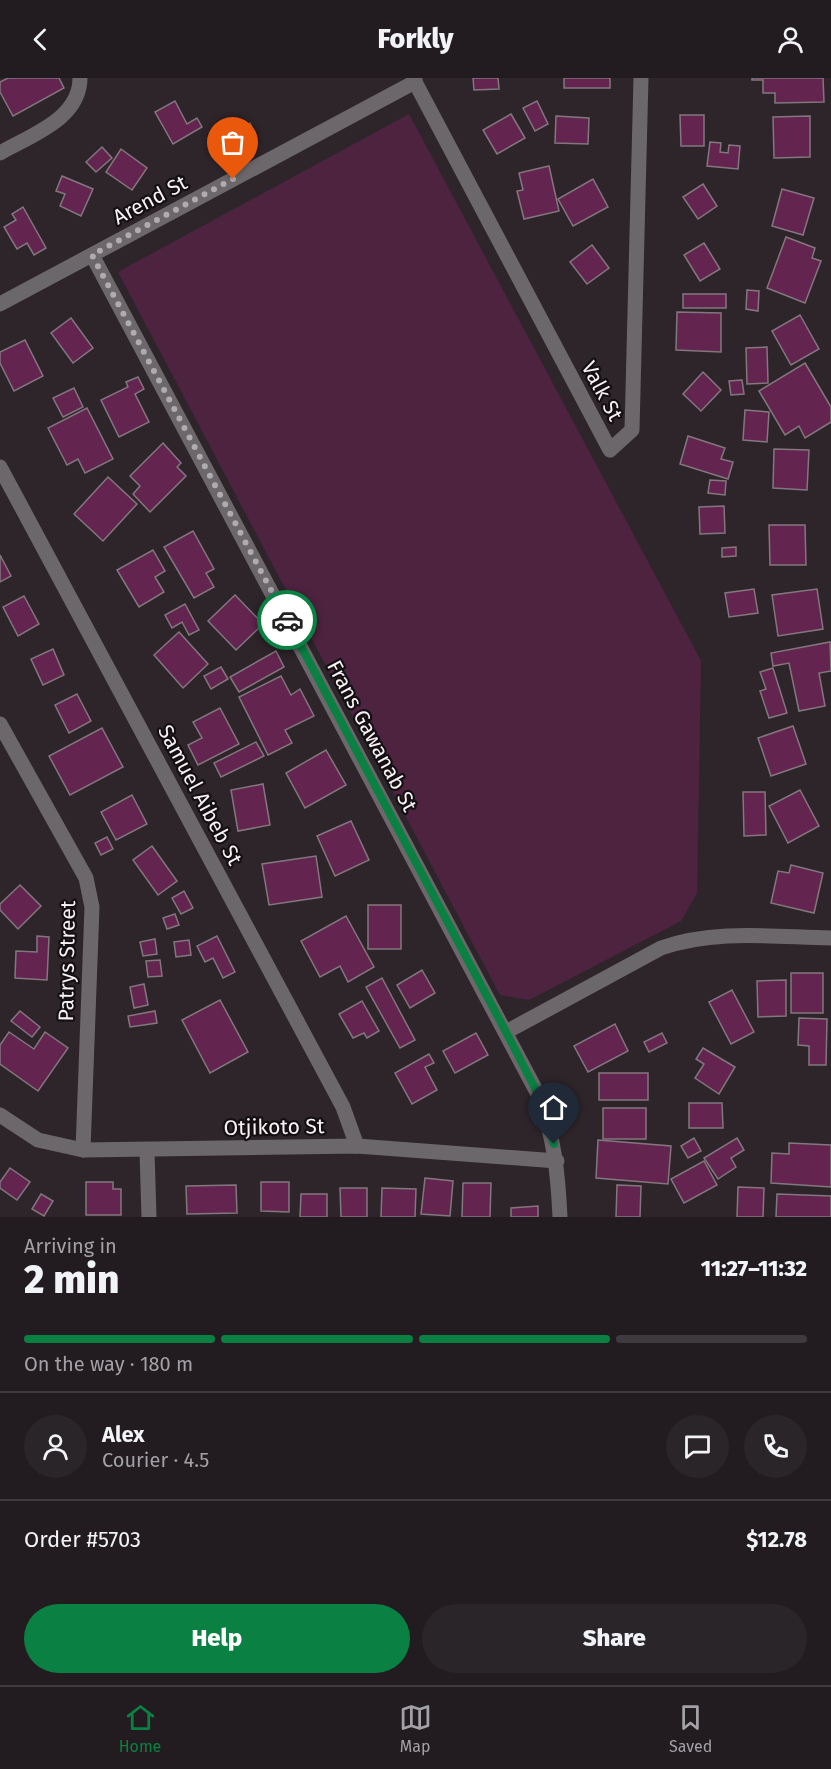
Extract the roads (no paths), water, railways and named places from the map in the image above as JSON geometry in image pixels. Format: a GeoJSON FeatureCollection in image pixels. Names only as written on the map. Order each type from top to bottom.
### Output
{"type":"FeatureCollection","features":[{"type":"Feature","properties":{"kind":"street"},"geometry":{"type":"LineString","coordinates":[[0,153],[66,115],[80,92],[80,78]]}},
{"type":"Feature","properties":{"kind":"street","name":"Valk St"},"geometry":{"type":"LineString","coordinates":[[415,80],[610,450],[632,430],[641,78]]}},
{"type":"Feature","properties":{"kind":"street","name":"Arend St"},"geometry":{"type":"LineString","coordinates":[[0,304],[415,80]]}},
{"type":"Feature","properties":{"kind":"street","name":"Frans Gawanab St"},"geometry":{"type":"LineString","coordinates":[[92,255],[539,1096],[551,1128],[557,1161],[560,1217]]}},
{"type":"Feature","properties":{"kind":"street","name":"Samuel Aibeb St"},"geometry":{"type":"LineString","coordinates":[[0,467],[343,1107],[357,1146]]}},
{"type":"Feature","properties":{"kind":"street","name":"Patrys Street"},"geometry":{"type":"LineString","coordinates":[[0,724],[86,878],[92,907],[83,1150]]}},
{"type":"Feature","properties":{"kind":"street"},"geometry":{"type":"LineString","coordinates":[[506,1032],[661,948],[683,940],[711,936],[831,938]]}},
{"type":"Feature","properties":{"kind":"street","name":"Otjikoto St"},"geometry":{"type":"LineString","coordinates":[[0,1115],[38,1140],[83,1150],[147,1151],[357,1146],[557,1161]]}},
{"type":"Feature","properties":{"kind":"street"},"geometry":{"type":"LineString","coordinates":[[147,1151],[149,1217]]}}]}
